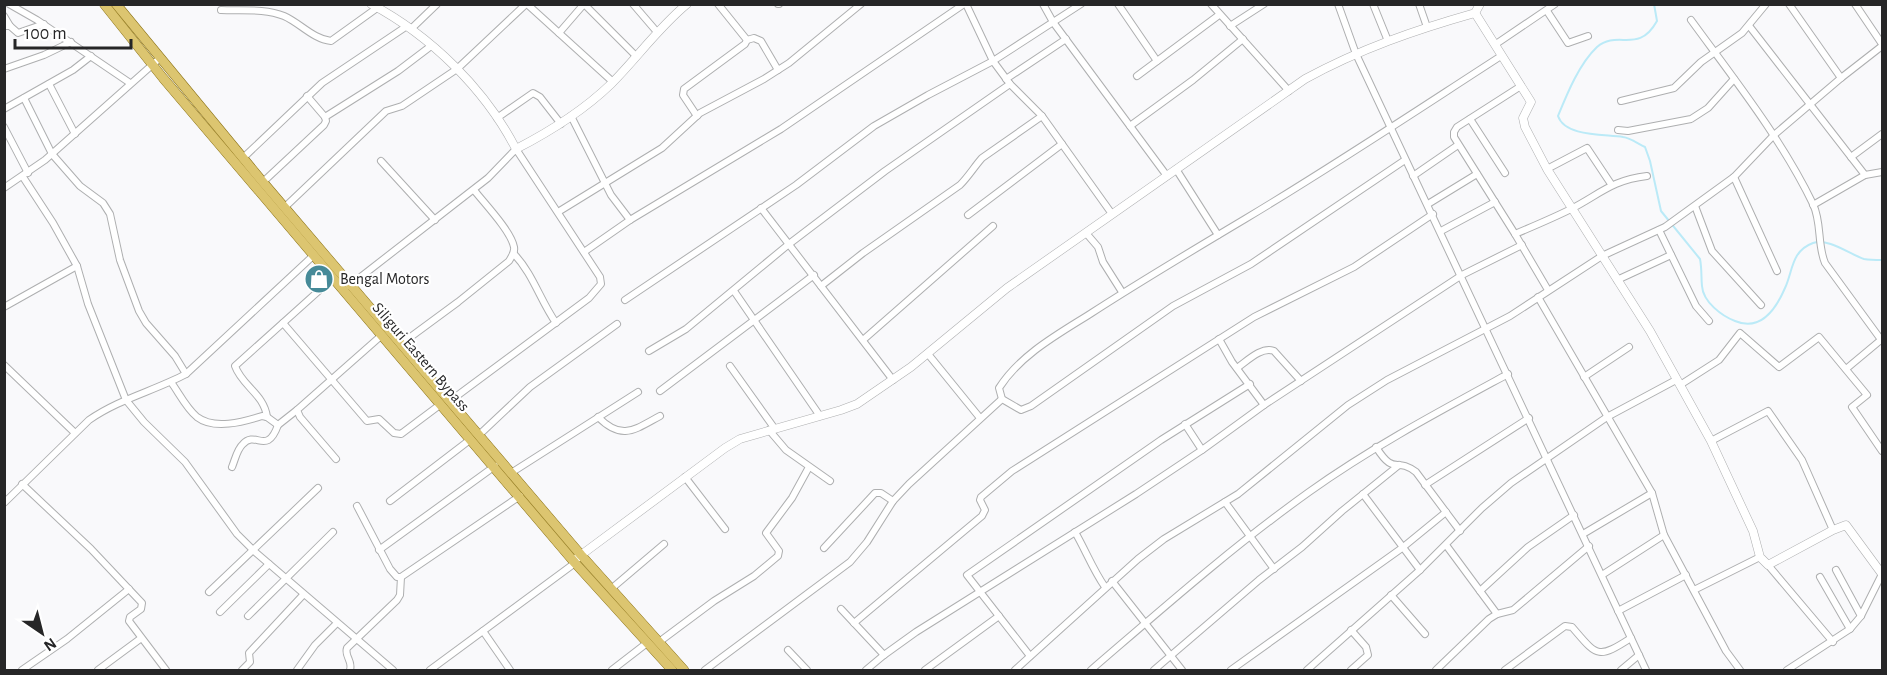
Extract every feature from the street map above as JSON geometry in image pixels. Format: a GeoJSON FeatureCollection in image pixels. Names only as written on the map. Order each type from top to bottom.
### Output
{"type":"FeatureCollection","features":[{"type":"Feature","properties":{"kind":"main road","name":"Siliguri Eastern Bypass"},"geometry":{"type":"LineString","coordinates":[[104,4],[116,9],[317,252],[401,344],[446,403]]}},
{"type":"Feature","properties":{"kind":"main road","name":"Siliguri Eastern Bypass"},"geometry":{"type":"LineString","coordinates":[[157,61],[285,207],[333,278],[348,288],[382,335],[511,473],[577,560],[611,589],[684,670]]}},
{"type":"Feature","properties":{"kind":"main road","name":"Siliguri Eastern Bypass"},"geometry":{"type":"LineString","coordinates":[[475,437],[520,496],[672,670]]}},
{"type":"Feature","properties":{"kind":"street"},"geometry":{"type":"LineString","coordinates":[[9,4],[44,24],[130,83]]}},
{"type":"Feature","properties":{"kind":"street"},"geometry":{"type":"LineString","coordinates":[[243,158],[307,96],[342,69],[409,28],[437,4]]}},
{"type":"Feature","properties":{"kind":"street"},"geometry":{"type":"LineString","coordinates":[[285,207],[386,111],[402,106],[457,69],[526,4],[613,82]]}},
{"type":"Feature","properties":{"kind":"street"},"geometry":{"type":"LineString","coordinates":[[559,33],[584,4],[636,56]]}},
{"type":"Feature","properties":{"kind":"street"},"geometry":{"type":"LineString","coordinates":[[633,4],[657,32]]}},
{"type":"Feature","properties":{"kind":"street"},"geometry":{"type":"LineString","coordinates":[[348,288],[474,190],[505,163],[516,149],[561,124],[592,101],[613,82],[667,21],[687,4]]}},
{"type":"Feature","properties":{"kind":"street"},"geometry":{"type":"LineString","coordinates":[[718,4],[747,40]]}},
{"type":"Feature","properties":{"kind":"street"},"geometry":{"type":"LineString","coordinates":[[558,212],[662,148],[698,116],[778,69],[861,4]]}},
{"type":"Feature","properties":{"kind":"street"},"geometry":{"type":"LineString","coordinates":[[584,252],[630,220],[781,129],[965,4],[993,61],[1008,81],[1042,116],[1112,214]]}},
{"type":"Feature","properties":{"kind":"street"},"geometry":{"type":"LineString","coordinates":[[1043,4],[1053,22],[1167,176]]}},
{"type":"Feature","properties":{"kind":"street"},"geometry":{"type":"LineString","coordinates":[[625,300],[796,185],[874,126],[993,61],[1081,4]]}},
{"type":"Feature","properties":{"kind":"street"},"geometry":{"type":"LineString","coordinates":[[1118,4],[1157,61]]}},
{"type":"Feature","properties":{"kind":"street"},"geometry":{"type":"LineString","coordinates":[[1211,4],[1288,91]]}},
{"type":"Feature","properties":{"kind":"street"},"geometry":{"type":"LineString","coordinates":[[1338,4],[1356,54],[1392,126],[1405,160],[1462,274],[1646,670]]}},
{"type":"Feature","properties":{"kind":"street"},"geometry":{"type":"LineString","coordinates":[[1373,4],[1388,41]]}},
{"type":"Feature","properties":{"kind":"street"},"geometry":{"type":"LineString","coordinates":[[1419,4],[1427,27]]}},
{"type":"Feature","properties":{"kind":"street"},"geometry":{"type":"LineString","coordinates":[[430,670],[725,448],[740,439],[857,404],[928,354],[1007,288],[1305,80],[1356,54],[1388,41],[1475,13],[1480,4]]}},
{"type":"Feature","properties":{"kind":"street"},"geometry":{"type":"LineString","coordinates":[[1496,44],[1556,4]]}},
{"type":"Feature","properties":{"kind":"street"},"geometry":{"type":"LineString","coordinates":[[1622,101],[1674,88],[1701,62],[1749,27],[1766,4]]}},
{"type":"Feature","properties":{"kind":"street"},"geometry":{"type":"LineString","coordinates":[[1789,4],[1841,78]]}},
{"type":"Feature","properties":{"kind":"street"},"geometry":{"type":"LineString","coordinates":[[1015,670],[1105,587],[1164,539],[1225,502],[1262,476],[1348,405],[1387,380],[1510,316],[1602,256],[1662,229],[1734,177],[1774,135],[1882,45],[1855,4]]}},
{"type":"Feature","properties":{"kind":"street"},"geometry":{"type":"LineString","coordinates":[[1230,26],[1263,5]]}},
{"type":"Feature","properties":{"kind":"street"},"geometry":{"type":"LineString","coordinates":[[221,10],[281,15],[323,40],[331,41],[374,6],[396,18],[432,46],[480,95],[584,252],[600,277],[602,285],[556,323],[398,435],[379,419],[365,420],[283,323]]}},
{"type":"Feature","properties":{"kind":"street"},"geometry":{"type":"LineString","coordinates":[[1546,11],[1568,43],[1588,36]]}},
{"type":"Feature","properties":{"kind":"street"},"geometry":{"type":"LineString","coordinates":[[1475,13],[1531,102],[1523,118],[1525,127],[1547,169],[1650,332],[1711,441],[1753,531],[1760,557],[1833,642]]}},
{"type":"Feature","properties":{"kind":"street"},"geometry":{"type":"LineString","coordinates":[[1137,75],[1219,15]]}},
{"type":"Feature","properties":{"kind":"street"},"geometry":{"type":"LineString","coordinates":[[4,16],[7,26],[18,33],[44,24]]}},
{"type":"Feature","properties":{"kind":"street"},"geometry":{"type":"LineString","coordinates":[[1691,20],[1774,135],[1813,205],[1825,263],[1882,340],[1846,369]]}},
{"type":"Feature","properties":{"kind":"street"},"geometry":{"type":"LineString","coordinates":[[1749,27],[1865,175]]}},
{"type":"Feature","properties":{"kind":"street"},"geometry":{"type":"LineString","coordinates":[[698,116],[683,95],[684,89],[745,44],[747,40],[754,38],[761,41],[778,69]]}},
{"type":"Feature","properties":{"kind":"street"},"geometry":{"type":"LineString","coordinates":[[649,351],[686,329],[789,244],[1066,39]]}},
{"type":"Feature","properties":{"kind":"street"},"geometry":{"type":"LineString","coordinates":[[1130,126],[1193,80],[1243,39]]}},
{"type":"Feature","properties":{"kind":"street"},"geometry":{"type":"LineString","coordinates":[[4,69],[36,59],[71,42]]}},
{"type":"Feature","properties":{"kind":"street"},"geometry":{"type":"LineString","coordinates":[[325,117],[398,71],[432,46]]}},
{"type":"Feature","properties":{"kind":"street"},"geometry":{"type":"LineString","coordinates":[[4,110],[91,56]]}},
{"type":"Feature","properties":{"kind":"street"},"geometry":{"type":"LineString","coordinates":[[1405,160],[1251,264],[1173,306],[1031,406],[1021,410],[1002,399],[999,387],[1032,353],[1122,292],[1329,168],[1502,56]]}},
{"type":"Feature","properties":{"kind":"street"},"geometry":{"type":"LineString","coordinates":[[4,188],[26,175],[52,154],[157,61]]}},
{"type":"Feature","properties":{"kind":"street"},"geometry":{"type":"LineString","coordinates":[[1618,130],[1628,131],[1691,119],[1708,108],[1734,79]]}},
{"type":"Feature","properties":{"kind":"street"},"geometry":{"type":"LineString","coordinates":[[49,84],[75,134]]}},
{"type":"Feature","properties":{"kind":"street"},"geometry":{"type":"LineString","coordinates":[[1521,86],[1454,132],[1458,145],[1548,290]]}},
{"type":"Feature","properties":{"kind":"street"},"geometry":{"type":"LineString","coordinates":[[497,118],[533,93],[540,97],[561,124]]}},
{"type":"Feature","properties":{"kind":"street"},"geometry":{"type":"LineString","coordinates":[[263,182],[324,125],[325,117],[307,96]]}},
{"type":"Feature","properties":{"kind":"street"},"geometry":{"type":"LineString","coordinates":[[24,98],[52,154],[80,186],[103,203],[110,214],[120,260],[139,311],[175,356],[186,374]]}},
{"type":"Feature","properties":{"kind":"street"},"geometry":{"type":"LineString","coordinates":[[572,116],[605,183],[630,220]]}},
{"type":"Feature","properties":{"kind":"street"},"geometry":{"type":"LineString","coordinates":[[821,286],[863,253],[960,185],[971,175],[975,165],[982,158],[1042,116]]}},
{"type":"Feature","properties":{"kind":"street"},"geometry":{"type":"LineString","coordinates":[[1470,119],[1505,173]]}},
{"type":"Feature","properties":{"kind":"street"},"geometry":{"type":"LineString","coordinates":[[4,127],[26,175],[77,266],[88,304],[126,400],[144,422],[185,462],[237,534],[303,595],[393,670]]}},
{"type":"Feature","properties":{"kind":"street"},"geometry":{"type":"LineString","coordinates":[[1851,157],[1882,134]]}},
{"type":"Feature","properties":{"kind":"street"},"geometry":{"type":"LineString","coordinates":[[968,215],[1062,144]]}},
{"type":"Feature","properties":{"kind":"street"},"geometry":{"type":"LineString","coordinates":[[1413,176],[1458,145]]}},
{"type":"Feature","properties":{"kind":"street"},"geometry":{"type":"LineString","coordinates":[[1547,169],[1587,148],[1611,184]]}},
{"type":"Feature","properties":{"kind":"street"},"geometry":{"type":"LineString","coordinates":[[381,161],[435,220]]}},
{"type":"Feature","properties":{"kind":"street"},"geometry":{"type":"LineString","coordinates":[[1176,170],[1218,236]]}},
{"type":"Feature","properties":{"kind":"street"},"geometry":{"type":"LineString","coordinates":[[1813,205],[1865,175],[1882,172]]}},
{"type":"Feature","properties":{"kind":"street"},"geometry":{"type":"LineString","coordinates":[[1428,204],[1477,174]]}},
{"type":"Feature","properties":{"kind":"street"},"geometry":{"type":"LineString","coordinates":[[1515,234],[1571,208],[1611,184],[1647,176]]}},
{"type":"Feature","properties":{"kind":"street"},"geometry":{"type":"LineString","coordinates":[[1734,177],[1777,271]]}},
{"type":"Feature","properties":{"kind":"street"},"geometry":{"type":"LineString","coordinates":[[401,344],[458,302],[509,261],[514,254],[514,246],[509,235],[474,190]]}},
{"type":"Feature","properties":{"kind":"street"},"geometry":{"type":"LineString","coordinates":[[1441,231],[1495,202]]}},
{"type":"Feature","properties":{"kind":"street"},"geometry":{"type":"LineString","coordinates":[[1695,206],[1712,252],[1761,305]]}},
{"type":"Feature","properties":{"kind":"street"},"geometry":{"type":"LineString","coordinates":[[761,208],[893,380]]}},
{"type":"Feature","properties":{"kind":"street"},"geometry":{"type":"LineString","coordinates":[[855,623],[982,516],[985,510],[980,500],[981,497],[1012,471],[1254,317],[1354,267],[1433,214]]}},
{"type":"Feature","properties":{"kind":"street"},"geometry":{"type":"LineString","coordinates":[[863,340],[993,226]]}},
{"type":"Feature","properties":{"kind":"street"},"geometry":{"type":"LineString","coordinates":[[1662,229],[1671,255],[1696,306],[1709,321]]}},
{"type":"Feature","properties":{"kind":"street"},"geometry":{"type":"LineString","coordinates":[[1086,233],[1098,247],[1103,262],[1122,292]]}},
{"type":"Feature","properties":{"kind":"street"},"geometry":{"type":"LineString","coordinates":[[866,670],[884,655],[980,592],[1202,450],[1264,405],[1462,274],[1522,245]]}},
{"type":"Feature","properties":{"kind":"street"},"geometry":{"type":"LineString","coordinates":[[147,392],[186,374],[317,252]]}},
{"type":"Feature","properties":{"kind":"street"},"geometry":{"type":"LineString","coordinates":[[514,254],[526,267],[541,299],[556,323]]}},
{"type":"Feature","properties":{"kind":"street"},"geometry":{"type":"LineString","coordinates":[[1617,280],[1671,255]]}},
{"type":"Feature","properties":{"kind":"street"},"geometry":{"type":"LineString","coordinates":[[4,307],[77,266]]}},
{"type":"Feature","properties":{"kind":"street"},"geometry":{"type":"LineString","coordinates":[[660,391],[814,275]]}},
{"type":"Feature","properties":{"kind":"street"},"geometry":{"type":"LineString","coordinates":[[278,425],[267,417],[264,404],[238,374],[235,366],[333,278]]}},
{"type":"Feature","properties":{"kind":"street"},"geometry":{"type":"LineString","coordinates":[[734,291],[820,416]]}},
{"type":"Feature","properties":{"kind":"street"},"geometry":{"type":"LineString","coordinates":[[1538,297],[1652,493],[1664,535],[1738,670]]}},
{"type":"Feature","properties":{"kind":"street"},"geometry":{"type":"LineString","coordinates":[[390,501],[475,437],[530,387],[617,324]]}},
{"type":"Feature","properties":{"kind":"street"},"geometry":{"type":"LineString","coordinates":[[1307,670],[1420,570],[1482,508],[1511,483],[1607,417],[1719,360],[1740,333],[1779,367],[1819,337],[1867,396],[1852,407],[1882,451]]}},
{"type":"Feature","properties":{"kind":"street"},"geometry":{"type":"LineString","coordinates":[[232,467],[241,445],[250,440],[266,442],[271,440],[278,425],[382,335]]}},
{"type":"Feature","properties":{"kind":"street"},"geometry":{"type":"LineString","coordinates":[[1219,339],[1264,405]]}},
{"type":"Feature","properties":{"kind":"street"},"geometry":{"type":"LineString","coordinates":[[1584,376],[1629,346]]}},
{"type":"Feature","properties":{"kind":"street"},"geometry":{"type":"LineString","coordinates":[[1237,368],[1264,350],[1270,349],[1301,381]]}},
{"type":"Feature","properties":{"kind":"street"},"geometry":{"type":"LineString","coordinates":[[928,354],[980,418]]}},
{"type":"Feature","properties":{"kind":"street"},"geometry":{"type":"LineString","coordinates":[[4,365],[75,433]]}},
{"type":"Feature","properties":{"kind":"street"},"geometry":{"type":"LineString","coordinates":[[729,366],[786,450],[830,481]]}},
{"type":"Feature","properties":{"kind":"street"},"geometry":{"type":"LineString","coordinates":[[1091,670],[1251,536],[1309,492],[1376,447],[1508,374]]}},
{"type":"Feature","properties":{"kind":"street"},"geometry":{"type":"LineString","coordinates":[[4,503],[75,433],[105,409],[168,383]]}},
{"type":"Feature","properties":{"kind":"street"},"geometry":{"type":"LineString","coordinates":[[168,383],[198,418],[209,423],[221,424],[267,417]]}},
{"type":"Feature","properties":{"kind":"street"},"geometry":{"type":"LineString","coordinates":[[1030,656],[967,575],[1185,424],[1250,384]]}},
{"type":"Feature","properties":{"kind":"street"},"geometry":{"type":"LineString","coordinates":[[511,473],[638,392]]}},
{"type":"Feature","properties":{"kind":"street"},"geometry":{"type":"LineString","coordinates":[[705,670],[850,562],[867,542],[893,501],[909,483],[1002,399]]}},
{"type":"Feature","properties":{"kind":"street"},"geometry":{"type":"LineString","coordinates":[[297,410],[300,417],[336,459]]}},
{"type":"Feature","properties":{"kind":"street"},"geometry":{"type":"LineString","coordinates":[[1711,441],[1768,411],[1802,460],[1833,530]]}},
{"type":"Feature","properties":{"kind":"street"},"geometry":{"type":"LineString","coordinates":[[598,417],[607,426],[625,432],[634,430],[660,416]]}},
{"type":"Feature","properties":{"kind":"street"},"geometry":{"type":"LineString","coordinates":[[1425,485],[1529,418]]}},
{"type":"Feature","properties":{"kind":"street"},"geometry":{"type":"LineString","coordinates":[[1185,424],[1202,450]]}},
{"type":"Feature","properties":{"kind":"street"},"geometry":{"type":"LineString","coordinates":[[1376,447],[1391,466],[1408,466],[1416,471],[1460,531]]}},
{"type":"Feature","properties":{"kind":"street"},"geometry":{"type":"LineString","coordinates":[[1154,670],[1399,465]]}},
{"type":"Feature","properties":{"kind":"street"},"geometry":{"type":"LineString","coordinates":[[379,550],[495,466]]}},
{"type":"Feature","properties":{"kind":"street"},"geometry":{"type":"LineString","coordinates":[[659,642],[714,600],[754,576],[778,556],[779,552],[766,533],[792,498],[809,467]]}},
{"type":"Feature","properties":{"kind":"street"},"geometry":{"type":"LineString","coordinates":[[685,477],[724,529]]}},
{"type":"Feature","properties":{"kind":"street"},"geometry":{"type":"LineString","coordinates":[[22,484],[63,521],[142,603],[141,609],[130,617],[129,621],[166,670]]}},
{"type":"Feature","properties":{"kind":"street"},"geometry":{"type":"LineString","coordinates":[[209,592],[318,488]]}},
{"type":"Feature","properties":{"kind":"street"},"geometry":{"type":"LineString","coordinates":[[824,548],[875,493],[881,493],[893,501]]}},
{"type":"Feature","properties":{"kind":"street"},"geometry":{"type":"LineString","coordinates":[[1583,534],[1652,493]]}},
{"type":"Feature","properties":{"kind":"street"},"geometry":{"type":"LineString","coordinates":[[1363,494],[1420,570]]}},
{"type":"Feature","properties":{"kind":"street"},"geometry":{"type":"LineString","coordinates":[[401,577],[520,496]]}},
{"type":"Feature","properties":{"kind":"street"},"geometry":{"type":"LineString","coordinates":[[1225,502],[1274,569]]}},
{"type":"Feature","properties":{"kind":"street"},"geometry":{"type":"LineString","coordinates":[[357,506],[379,550],[394,574],[401,577]]}},
{"type":"Feature","properties":{"kind":"street"},"geometry":{"type":"LineString","coordinates":[[1231,670],[1402,548],[1446,512]]}},
{"type":"Feature","properties":{"kind":"street"},"geometry":{"type":"LineString","coordinates":[[1480,591],[1528,547],[1574,515]]}},
{"type":"Feature","properties":{"kind":"street"},"geometry":{"type":"LineString","coordinates":[[1768,565],[1846,525],[1882,574],[1861,616],[1850,629],[1787,670]]}},
{"type":"Feature","properties":{"kind":"street"},"geometry":{"type":"LineString","coordinates":[[248,616],[333,532]]}},
{"type":"Feature","properties":{"kind":"street"},"geometry":{"type":"LineString","coordinates":[[1075,532],[1090,559],[1093,570],[1105,587]]}},
{"type":"Feature","properties":{"kind":"street"},"geometry":{"type":"LineString","coordinates":[[1602,575],[1664,535]]}},
{"type":"Feature","properties":{"kind":"street"},"geometry":{"type":"LineString","coordinates":[[611,589],[664,544]]}},
{"type":"Feature","properties":{"kind":"street"},"geometry":{"type":"LineString","coordinates":[[1446,545],[1497,614]]}},
{"type":"Feature","properties":{"kind":"street"},"geometry":{"type":"LineString","coordinates":[[1436,670],[1489,619],[1497,614],[1513,610],[1589,546]]}},
{"type":"Feature","properties":{"kind":"street"},"geometry":{"type":"LineString","coordinates":[[1694,590],[1760,557]]}},
{"type":"Feature","properties":{"kind":"street"},"geometry":{"type":"LineString","coordinates":[[220,612],[268,564]]}},
{"type":"Feature","properties":{"kind":"street"},"geometry":{"type":"LineString","coordinates":[[1836,570],[1861,616]]}},
{"type":"Feature","properties":{"kind":"street"},"geometry":{"type":"LineString","coordinates":[[1618,611],[1686,575]]}},
{"type":"Feature","properties":{"kind":"street"},"geometry":{"type":"LineString","coordinates":[[350,670],[351,661],[346,651],[397,600],[400,595],[401,577]]}},
{"type":"Feature","properties":{"kind":"street"},"geometry":{"type":"LineString","coordinates":[[1820,577],[1850,629]]}},
{"type":"Feature","properties":{"kind":"street"},"geometry":{"type":"LineString","coordinates":[[1112,581],[1182,670]]}},
{"type":"Feature","properties":{"kind":"street"},"geometry":{"type":"LineString","coordinates":[[22,670],[66,639],[129,589]]}},
{"type":"Feature","properties":{"kind":"street"},"geometry":{"type":"LineString","coordinates":[[242,670],[250,662],[249,653],[303,595]]}},
{"type":"Feature","properties":{"kind":"street"},"geometry":{"type":"LineString","coordinates":[[1391,595],[1425,634]]}},
{"type":"Feature","properties":{"kind":"street"},"geometry":{"type":"LineString","coordinates":[[841,609],[884,655]]}},
{"type":"Feature","properties":{"kind":"street"},"geometry":{"type":"LineString","coordinates":[[925,670],[999,616]]}},
{"type":"Feature","properties":{"kind":"street"},"geometry":{"type":"LineString","coordinates":[[297,670],[315,645],[337,623]]}},
{"type":"Feature","properties":{"kind":"street"},"geometry":{"type":"LineString","coordinates":[[1505,670],[1565,626],[1572,627],[1597,653],[1611,651],[1631,638]]}},
{"type":"Feature","properties":{"kind":"street"},"geometry":{"type":"LineString","coordinates":[[1351,630],[1365,647],[1368,655],[1351,670]]}},
{"type":"Feature","properties":{"kind":"street"},"geometry":{"type":"LineString","coordinates":[[483,631],[510,670]]}},
{"type":"Feature","properties":{"kind":"street"},"geometry":{"type":"LineString","coordinates":[[98,670],[141,639]]}},
{"type":"Feature","properties":{"kind":"street"},"geometry":{"type":"LineString","coordinates":[[612,670],[647,643]]}},
{"type":"Feature","properties":{"kind":"street"},"geometry":{"type":"LineString","coordinates":[[788,650],[807,670]]}},
{"type":"Feature","properties":{"kind":"street"},"geometry":{"type":"LineString","coordinates":[[1621,670],[1639,655]]}},
{"type":"Feature","properties":{"kind":"street"},"geometry":{"type":"LineString","coordinates":[[1313,664],[1320,670]]}},
{"type":"Feature","properties":{"kind":"waterway"},"geometry":{"type":"LineString","coordinates":[[1654,4],[1657,21],[1643,37],[1613,40],[1597,47],[1574,80],[1558,116],[1562,123],[1577,131],[1626,138],[1645,147],[1661,211],[1700,259],[1703,292],[1709,303],[1724,316],[1735,321],[1744,324],[1760,321],[1777,304],[1800,251],[1813,243],[1826,243],[1864,259],[1882,260]]}},
{"type":"Feature","properties":{"kind":"place","name":"Bengal Motors"},"geometry":{"type":"Point","coordinates":[319,279]}}]}
